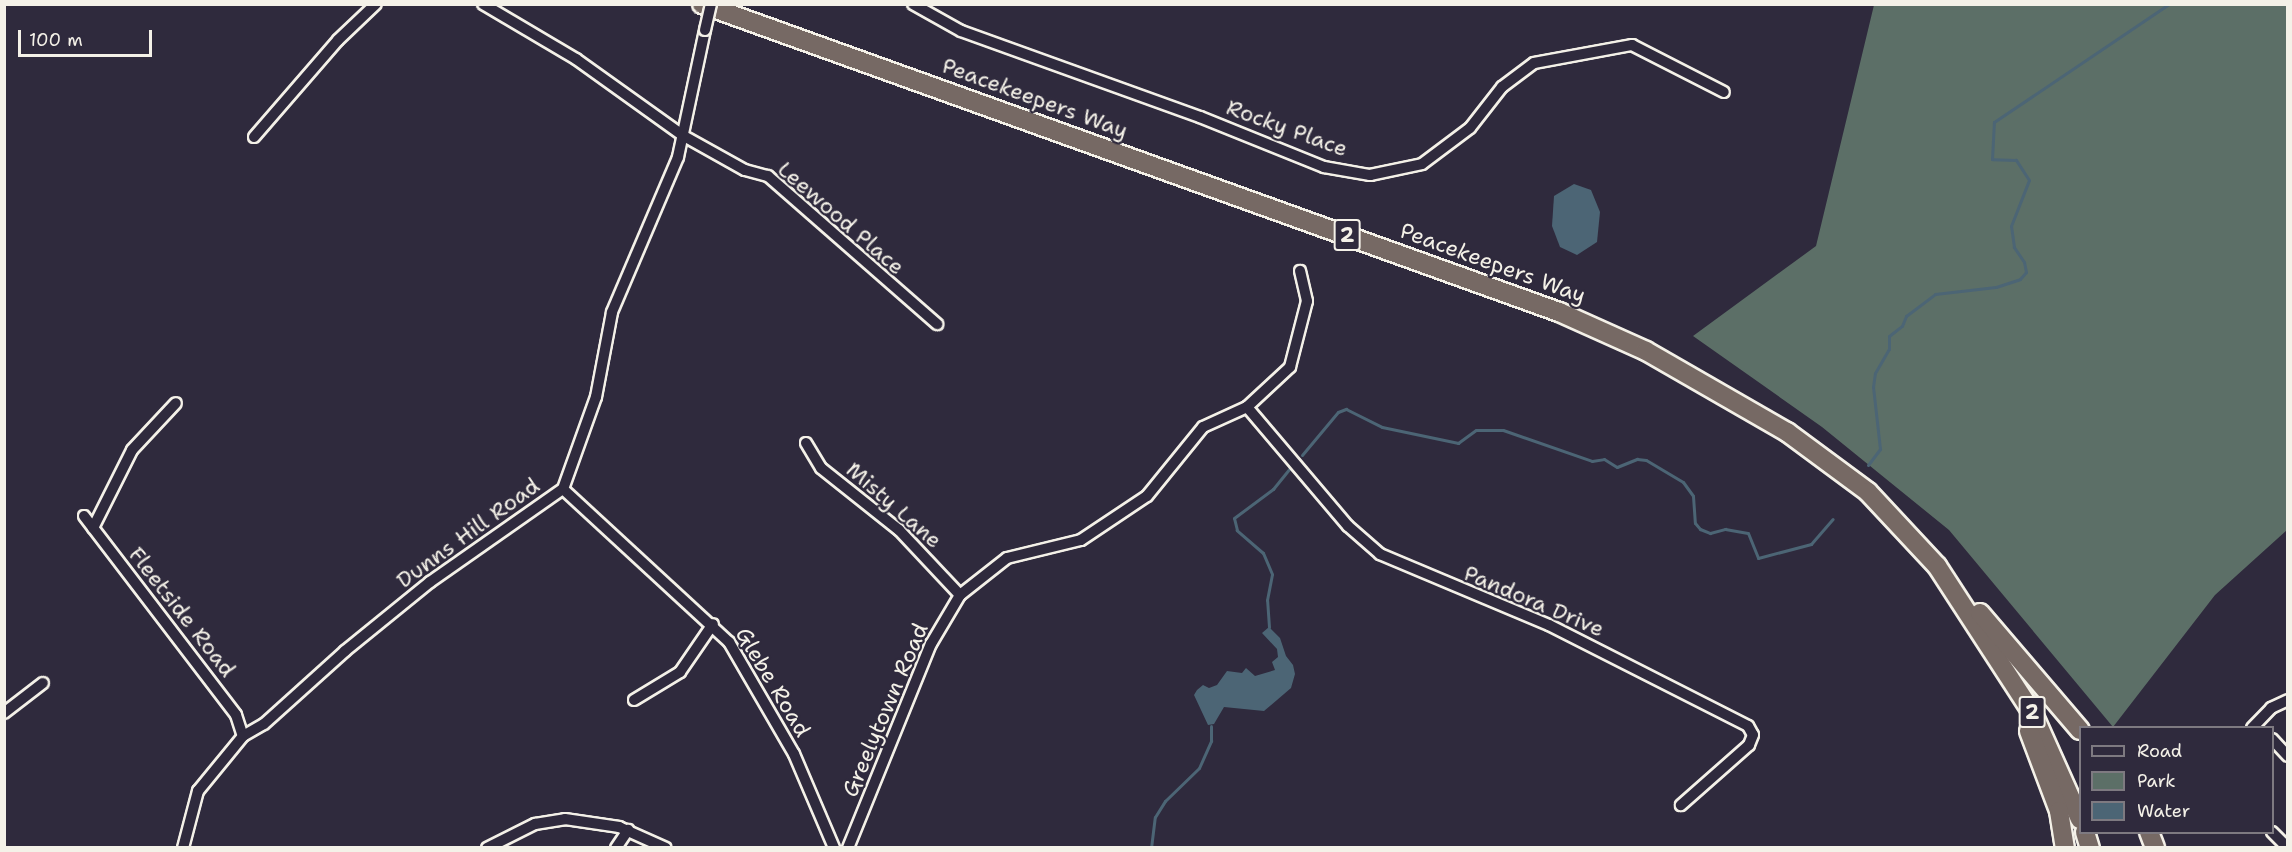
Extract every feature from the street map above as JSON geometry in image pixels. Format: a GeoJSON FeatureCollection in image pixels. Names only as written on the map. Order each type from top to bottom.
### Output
{"type":"FeatureCollection","features":[{"type":"Feature","properties":{"kind":"highway","name":"Peacekeepers Way"},"geometry":{"type":"LineString","coordinates":[[702,4],[1601,329],[1689,374],[1831,461],[1868,492],[1937,566],[1970,611],[2033,714],[2079,817]]}},
{"type":"Feature","properties":{"kind":"highway"},"geometry":{"type":"LineString","coordinates":[[1937,566],[2079,729]]}},
{"type":"Feature","properties":{"kind":"highway"},"geometry":{"type":"LineString","coordinates":[[1970,611],[2032,736],[2059,811],[2065,848]]}},
{"type":"Feature","properties":{"kind":"street"},"geometry":{"type":"LineString","coordinates":[[254,137],[338,40],[376,4]]}},
{"type":"Feature","properties":{"kind":"street","name":"Leewood Place"},"geometry":{"type":"LineString","coordinates":[[483,4],[576,59],[682,135],[745,170],[768,176],[937,324]]}},
{"type":"Feature","properties":{"kind":"street","name":"Dunns Hill Road"},"geometry":{"type":"LineString","coordinates":[[183,848],[198,791],[243,736],[264,724],[345,651],[430,582],[563,489],[596,398],[612,312],[678,157],[711,4]]}},
{"type":"Feature","properties":{"kind":"street","name":"Rocky Place"},"geometry":{"type":"LineString","coordinates":[[913,4],[961,31],[1200,117],[1324,167],[1370,175],[1422,164],[1470,128],[1502,87],[1534,63],[1632,45],[1724,92]]}},
{"type":"Feature","properties":{"kind":"street","name":"Greelytown Road"},"geometry":{"type":"LineString","coordinates":[[848,848],[931,644],[960,595],[1007,558],[1081,540],[1147,496],[1203,427],[1247,407],[1290,367],[1307,301],[1300,271]]}},
{"type":"Feature","properties":{"kind":"street"},"geometry":{"type":"LineString","coordinates":[[93,528],[132,450],[176,403]]}},
{"type":"Feature","properties":{"kind":"street","name":"Pandora Drive"},"geometry":{"type":"LineString","coordinates":[[1247,407],[1348,526],[1380,554],[1549,625],[1748,726],[1753,735],[1749,745],[1681,805]]}},
{"type":"Feature","properties":{"kind":"street","name":"Misty Lane"},"geometry":{"type":"LineString","coordinates":[[806,443],[821,468],[899,530],[960,595]]}},
{"type":"Feature","properties":{"kind":"street","name":"Glebe Road"},"geometry":{"type":"LineString","coordinates":[[563,489],[713,624],[729,642],[794,754],[834,848]]}},
{"type":"Feature","properties":{"kind":"street","name":"Fleetside Road"},"geometry":{"type":"LineString","coordinates":[[84,516],[236,715],[243,736]]}},
{"type":"Feature","properties":{"kind":"street"},"geometry":{"type":"LineString","coordinates":[[634,700],[676,676],[713,624]]}},
{"type":"Feature","properties":{"kind":"street"},"geometry":{"type":"LineString","coordinates":[[4,713],[43,683]]}},
{"type":"Feature","properties":{"kind":"street"},"geometry":{"type":"LineString","coordinates":[[2257,726],[2288,700]]}},
{"type":"Feature","properties":{"kind":"street"},"geometry":{"type":"LineString","coordinates":[[2274,741],[2288,756]]}},
{"type":"Feature","properties":{"kind":"street"},"geometry":{"type":"LineString","coordinates":[[487,848],[525,828],[555,820],[584,820],[628,830],[666,848]]}},
{"type":"Feature","properties":{"kind":"street"},"geometry":{"type":"LineString","coordinates":[[616,848],[628,830]]}},
{"type":"Feature","properties":{"kind":"street"},"geometry":{"type":"LineString","coordinates":[[2274,834],[2287,847]]}},
{"type":"Feature","properties":{"kind":"green space"},"geometry":{"type":"Polygon","coordinates":[[[1874,5],[2287,5],[2287,530],[2215,595],[2114,726],[1949,530],[1822,427],[1693,336],[1816,246],[1874,5]]]}},
{"type":"Feature","properties":{"kind":"water"},"geometry":{"type":"Polygon","coordinates":[[[1574,184],[1591,190],[1600,212],[1597,242],[1577,255],[1560,247],[1552,226],[1554,196],[1574,184]]]}},
{"type":"Feature","properties":{"kind":"water"},"geometry":{"type":"Polygon","coordinates":[[[1269,627],[1280,638],[1286,656],[1293,665],[1295,674],[1291,688],[1264,711],[1224,707],[1214,724],[1208,725],[1194,695],[1197,690],[1203,685],[1209,688],[1217,685],[1227,671],[1242,673],[1246,668],[1255,676],[1275,670],[1272,662],[1278,657],[1277,649],[1262,633],[1269,627]]]}},
{"type":"Feature","properties":{"kind":"waterway"},"geometry":{"type":"LineString","coordinates":[[1868,465],[1880,449],[1873,387],[1875,373],[1889,349],[1889,336],[1902,326],[1906,316],[1935,294],[1996,287],[2020,279],[2026,272],[2024,262],[2014,247],[2011,226],[2029,180],[2016,160],[1992,159],[1994,122],[2169,4]]}},
{"type":"Feature","properties":{"kind":"waterway"},"geometry":{"type":"LineString","coordinates":[[1302,455],[1338,412],[1346,409],[1382,427],[1458,443],[1476,430],[1503,430],[1592,461],[1604,459],[1617,467],[1637,459],[1646,460],[1683,482],[1693,496],[1695,523],[1700,529],[1710,533],[1725,529],[1748,533],[1758,558],[1811,544],[1833,519]]}},
{"type":"Feature","properties":{"kind":"waterway"},"geometry":{"type":"LineString","coordinates":[[1269,627],[1267,600],[1272,574],[1263,553],[1237,530],[1234,518],[1273,489],[1291,467]]}},
{"type":"Feature","properties":{"kind":"waterway"},"geometry":{"type":"LineString","coordinates":[[1151,848],[1155,817],[1165,801],[1199,768],[1211,741],[1211,726]]}}]}
